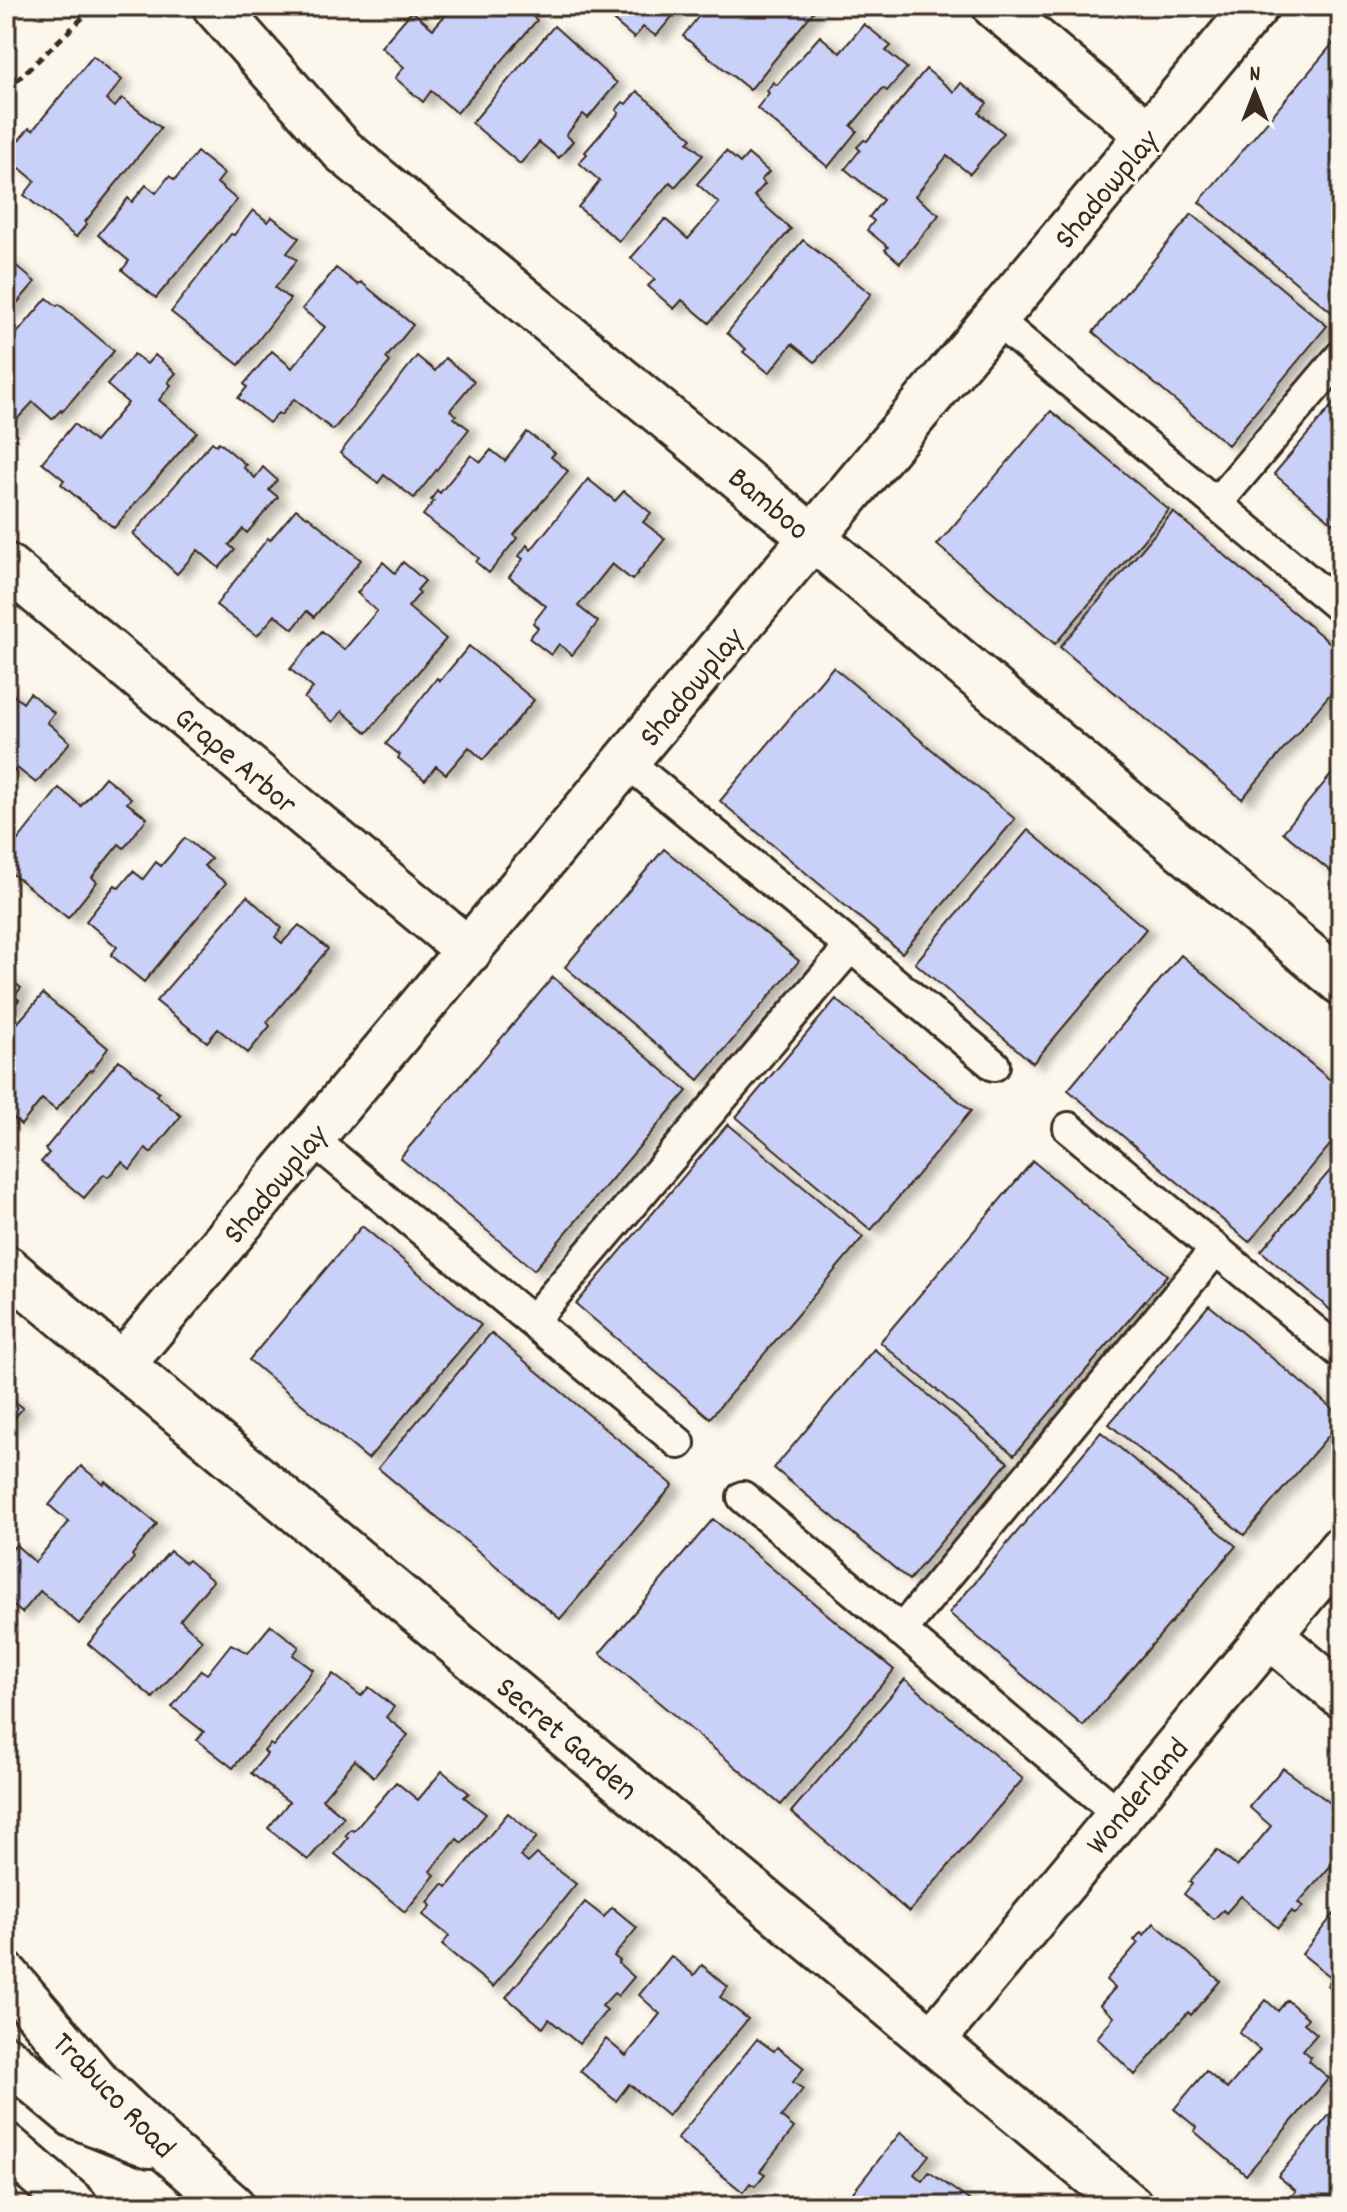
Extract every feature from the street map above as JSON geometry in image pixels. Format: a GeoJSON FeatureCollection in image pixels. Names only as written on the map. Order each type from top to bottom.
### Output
{"type":"FeatureCollection","features":[{"type":"Feature","properties":{"kind":"street","name":"Bamboo"},"geometry":{"type":"LineString","coordinates":[[215,6],[343,151],[813,538],[1341,982]]}},
{"type":"Feature","properties":{"kind":"street"},"geometry":{"type":"LineString","coordinates":[[995,6],[1149,135]]}},
{"type":"Feature","properties":{"kind":"street","name":"Shadowplay"},"geometry":{"type":"LineString","coordinates":[[122,1365],[1256,6]]}},
{"type":"Feature","properties":{"kind":"street","name":"Grape Arbor"},"geometry":{"type":"LineString","coordinates":[[6,566],[469,951]]}},
{"type":"Feature","properties":{"kind":"street","name":"Secret Garden"},"geometry":{"type":"LineString","coordinates":[[6,1268],[1130,2206]]}},
{"type":"Feature","properties":{"kind":"street","name":"Wonderland"},"geometry":{"type":"LineString","coordinates":[[932,2041],[1341,1549]]}},
{"type":"Feature","properties":{"kind":"street"},"geometry":{"type":"LineString","coordinates":[[1269,1635],[1341,1695]]}},
{"type":"Feature","properties":{"kind":"street","name":"Trabuco Road"},"geometry":{"type":"LineString","coordinates":[[6,1975],[96,2081],[232,2206]]}},
{"type":"Feature","properties":{"kind":"street"},"geometry":{"type":"LineString","coordinates":[[6,2058],[74,2115],[171,2153]]}},
{"type":"Feature","properties":{"kind":"street"},"geometry":{"type":"LineString","coordinates":[[6,2146],[75,2206]]}},
{"type":"Feature","properties":{"kind":"lane"},"geometry":{"type":"LineString","coordinates":[[995,319],[1341,608]]}},
{"type":"Feature","properties":{"kind":"lane"},"geometry":{"type":"LineString","coordinates":[[1216,504],[1341,356]]}},
{"type":"Feature","properties":{"kind":"lane"},"geometry":{"type":"LineString","coordinates":[[626,761],[994,1065]]}},
{"type":"Feature","properties":{"kind":"lane"},"geometry":{"type":"LineString","coordinates":[[532,1321],[850,947]]}},
{"type":"Feature","properties":{"kind":"lane"},"geometry":{"type":"LineString","coordinates":[[1069,1128],[1341,1353]]}},
{"type":"Feature","properties":{"kind":"lane"},"geometry":{"type":"LineString","coordinates":[[311,1138],[679,1443]]}},
{"type":"Feature","properties":{"kind":"lane"},"geometry":{"type":"LineString","coordinates":[[901,1631],[1216,1249]]}},
{"type":"Feature","properties":{"kind":"lane"},"geometry":{"type":"LineString","coordinates":[[743,1497],[1120,1815]]}},
{"type":"Feature","properties":{"kind":"path"},"geometry":{"type":"LineString","coordinates":[[6,91],[95,6]]}},
{"type":"Feature","properties":{"kind":"building"},"geometry":{"type":"Polygon","coordinates":[[[453,6],[520,6],[537,20],[457,113],[431,91],[423,102],[395,78],[404,67],[381,47],[412,11],[433,29],[453,6]]]}},
{"type":"Feature","properties":{"kind":"building"},"geometry":{"type":"Polygon","coordinates":[[[618,6],[681,6],[656,36],[643,27],[634,38],[614,21],[623,10],[618,6]]]}},
{"type":"Feature","properties":{"kind":"building"},"geometry":{"type":"Polygon","coordinates":[[[707,6],[818,6],[750,90],[683,36],[707,6]]]}},
{"type":"Feature","properties":{"kind":"building"},"geometry":{"type":"Polygon","coordinates":[[[864,24],[891,46],[886,51],[907,68],[887,91],[883,88],[851,126],[857,131],[828,167],[757,108],[773,82],[777,85],[820,36],[840,53],[864,24]]]}},
{"type":"Feature","properties":{"kind":"building"},"geometry":{"type":"Polygon","coordinates":[[[554,26],[617,83],[588,118],[583,114],[566,135],[573,141],[559,158],[539,142],[520,164],[472,123],[554,26]]]}},
{"type":"Feature","properties":{"kind":"building"},"geometry":{"type":"Polygon","coordinates":[[[1341,34],[1341,306],[1334,314],[1199,202],[1341,34]]]}},
{"type":"Feature","properties":{"kind":"building"},"geometry":{"type":"Polygon","coordinates":[[[93,56],[122,80],[106,100],[115,107],[122,98],[161,128],[76,237],[24,195],[35,181],[9,159],[16,151],[13,147],[29,128],[33,130],[93,56]]]}},
{"type":"Feature","properties":{"kind":"building"},"geometry":{"type":"Polygon","coordinates":[[[926,69],[954,92],[961,83],[987,103],[979,113],[1004,133],[970,174],[947,156],[915,196],[939,215],[900,263],[885,250],[888,247],[867,230],[874,221],[869,217],[883,200],[845,169],[860,150],[857,147],[864,140],[867,141],[926,69]]]}},
{"type":"Feature","properties":{"kind":"building"},"geometry":{"type":"Polygon","coordinates":[[[637,91],[692,138],[688,142],[703,155],[675,187],[670,182],[619,241],[578,207],[600,181],[579,163],[619,113],[616,110],[637,91]]]}},
{"type":"Feature","properties":{"kind":"building"},"geometry":{"type":"Polygon","coordinates":[[[726,151],[740,163],[748,154],[769,172],[761,180],[765,184],[754,196],[791,229],[709,323],[682,300],[674,309],[648,286],[655,279],[631,258],[665,219],[688,239],[719,203],[697,184],[726,151]]]}},
{"type":"Feature","properties":{"kind":"building"},"geometry":{"type":"Polygon","coordinates":[[[197,152],[224,174],[217,183],[237,200],[156,298],[122,270],[129,261],[98,235],[128,198],[132,202],[146,185],[156,193],[169,176],[175,180],[197,152]]]}},
{"type":"Feature","properties":{"kind":"building"},"geometry":{"type":"Polygon","coordinates":[[[253,210],[268,222],[272,217],[299,238],[287,253],[297,260],[275,288],[290,299],[239,365],[171,312],[253,210]]]}},
{"type":"Feature","properties":{"kind":"building"},"geometry":{"type":"Polygon","coordinates":[[[1192,214],[1327,326],[1228,445],[1093,332],[1192,214]]]}},
{"type":"Feature","properties":{"kind":"building"},"geometry":{"type":"Polygon","coordinates":[[[803,240],[871,294],[815,362],[792,344],[769,373],[743,352],[746,349],[727,333],[803,240]]]}},
{"type":"Feature","properties":{"kind":"building"},"geometry":{"type":"Polygon","coordinates":[[[6,257],[35,282],[6,316],[6,257]]]}},
{"type":"Feature","properties":{"kind":"building"},"geometry":{"type":"Polygon","coordinates":[[[336,268],[358,285],[361,282],[413,325],[386,358],[390,362],[333,430],[294,399],[281,415],[278,413],[269,423],[238,398],[247,387],[244,384],[272,351],[292,368],[325,327],[302,309],[336,268]]]}},
{"type":"Feature","properties":{"kind":"building"},"geometry":{"type":"Polygon","coordinates":[[[47,298],[57,306],[59,304],[114,351],[62,412],[52,419],[33,402],[8,429],[6,346],[47,298]]]}},
{"type":"Feature","properties":{"kind":"building"},"geometry":{"type":"Polygon","coordinates":[[[134,354],[147,364],[155,355],[176,373],[159,400],[197,432],[114,528],[61,484],[64,480],[42,462],[74,424],[95,442],[128,403],[107,385],[134,354]]]}},
{"type":"Feature","properties":{"kind":"building"},"geometry":{"type":"Polygon","coordinates":[[[417,356],[435,371],[445,358],[474,381],[450,410],[456,415],[454,418],[469,429],[414,498],[384,475],[378,483],[340,453],[417,356]]]}},
{"type":"Feature","properties":{"kind":"building"},"geometry":{"type":"Polygon","coordinates":[[[1341,395],[1341,530],[1274,474],[1341,395]]]}},
{"type":"Feature","properties":{"kind":"building"},"geometry":{"type":"Polygon","coordinates":[[[1051,411],[1169,510],[1055,644],[937,545],[1051,411]]]}},
{"type":"Feature","properties":{"kind":"building"},"geometry":{"type":"Polygon","coordinates":[[[527,432],[555,453],[551,457],[568,471],[514,535],[517,538],[489,573],[476,562],[479,558],[423,515],[434,501],[431,500],[437,490],[440,493],[471,455],[481,462],[491,450],[505,461],[527,432]]]}},
{"type":"Feature","properties":{"kind":"building"},"geometry":{"type":"Polygon","coordinates":[[[212,442],[216,445],[219,442],[246,465],[243,467],[255,478],[263,467],[277,480],[269,490],[278,497],[247,533],[243,529],[229,545],[235,550],[219,568],[198,550],[177,574],[133,534],[212,442]]]}},
{"type":"Feature","properties":{"kind":"building"},"geometry":{"type":"Polygon","coordinates":[[[588,479],[615,501],[624,491],[651,513],[643,522],[665,539],[632,580],[612,564],[578,606],[598,622],[572,655],[559,644],[551,655],[529,638],[538,628],[533,623],[546,606],[509,577],[523,559],[519,556],[527,545],[531,550],[588,479]]]}},
{"type":"Feature","properties":{"kind":"building"},"geometry":{"type":"Polygon","coordinates":[[[296,509],[361,560],[314,617],[307,611],[293,629],[275,615],[257,636],[216,605],[268,538],[270,540],[296,509]]]}},
{"type":"Feature","properties":{"kind":"building"},"geometry":{"type":"Polygon","coordinates":[[[1173,512],[1341,652],[1341,681],[1242,799],[1060,647],[1173,512]]]}},
{"type":"Feature","properties":{"kind":"building"},"geometry":{"type":"Polygon","coordinates":[[[383,562],[395,573],[403,562],[425,581],[408,607],[446,639],[367,733],[342,711],[333,722],[304,698],[313,688],[290,669],[322,631],[344,650],[377,611],[357,593],[383,562]]]}},
{"type":"Feature","properties":{"kind":"building"},"geometry":{"type":"Polygon","coordinates":[[[469,646],[534,700],[483,760],[469,747],[446,774],[436,766],[425,780],[386,744],[437,678],[440,681],[469,646]]]}},
{"type":"Feature","properties":{"kind":"building"},"geometry":{"type":"Polygon","coordinates":[[[833,667],[1015,819],[902,953],[720,801],[833,667]]]}},
{"type":"Feature","properties":{"kind":"building"},"geometry":{"type":"Polygon","coordinates":[[[6,689],[23,703],[30,693],[54,713],[47,722],[70,742],[36,783],[17,768],[6,781],[6,689]]]}},
{"type":"Feature","properties":{"kind":"building"},"geometry":{"type":"Polygon","coordinates":[[[1341,763],[1341,880],[1283,832],[1341,763]]]}},
{"type":"Feature","properties":{"kind":"building"},"geometry":{"type":"Polygon","coordinates":[[[105,777],[131,798],[127,803],[147,818],[124,848],[119,844],[92,877],[97,882],[68,918],[6,869],[6,854],[11,848],[8,846],[15,838],[18,840],[59,788],[81,806],[105,777]]]}},
{"type":"Feature","properties":{"kind":"building"},"geometry":{"type":"Polygon","coordinates":[[[1028,830],[1146,929],[1033,1063],[915,963],[1028,830]]]}},
{"type":"Feature","properties":{"kind":"building"},"geometry":{"type":"Polygon","coordinates":[[[185,838],[211,859],[204,866],[226,883],[144,982],[111,955],[117,947],[86,921],[115,885],[119,888],[133,871],[143,879],[156,862],[161,866],[185,838]]]}},
{"type":"Feature","properties":{"kind":"building"},"geometry":{"type":"Polygon","coordinates":[[[664,849],[799,961],[699,1080],[565,967],[664,849]]]}},
{"type":"Feature","properties":{"kind":"building"},"geometry":{"type":"Polygon","coordinates":[[[247,896],[282,928],[275,937],[282,943],[299,925],[328,949],[267,1022],[270,1026],[248,1053],[218,1029],[207,1042],[156,1001],[247,896]]]}},
{"type":"Feature","properties":{"kind":"building"},"geometry":{"type":"Polygon","coordinates":[[[1181,955],[1341,1089],[1341,1132],[1249,1242],[1068,1090],[1181,955]]]}},
{"type":"Feature","properties":{"kind":"building"},"geometry":{"type":"Polygon","coordinates":[[[6,976],[21,988],[14,996],[19,1000],[6,1015],[6,976]]]}},
{"type":"Feature","properties":{"kind":"building"},"geometry":{"type":"Polygon","coordinates":[[[553,977],[687,1091],[534,1270],[400,1158],[553,977]]]}},
{"type":"Feature","properties":{"kind":"building"},"geometry":{"type":"Polygon","coordinates":[[[43,994],[108,1048],[92,1071],[56,1110],[42,1099],[21,1125],[11,1116],[6,1122],[6,1036],[43,994]]]}},
{"type":"Feature","properties":{"kind":"building"},"geometry":{"type":"Polygon","coordinates":[[[836,999],[971,1111],[871,1230],[736,1117],[836,999]]]}},
{"type":"Feature","properties":{"kind":"building"},"geometry":{"type":"Polygon","coordinates":[[[119,1060],[181,1116],[151,1153],[146,1148],[130,1169],[122,1162],[108,1177],[104,1174],[84,1198],[41,1162],[49,1153],[45,1149],[119,1060]]]}},
{"type":"Feature","properties":{"kind":"building"},"geometry":{"type":"Polygon","coordinates":[[[728,1124],[863,1237],[710,1418],[576,1304],[728,1124]]]}},
{"type":"Feature","properties":{"kind":"building"},"geometry":{"type":"Polygon","coordinates":[[[1341,1158],[1341,1319],[1261,1251],[1341,1158]]]}},
{"type":"Feature","properties":{"kind":"building"},"geometry":{"type":"Polygon","coordinates":[[[1033,1161],[1167,1275],[1014,1455],[880,1342],[1033,1161]]]}},
{"type":"Feature","properties":{"kind":"building"},"geometry":{"type":"Polygon","coordinates":[[[362,1226],[481,1325],[368,1459],[249,1360],[362,1226]]]}},
{"type":"Feature","properties":{"kind":"building"},"geometry":{"type":"Polygon","coordinates":[[[1209,1305],[1341,1416],[1341,1421],[1244,1535],[1109,1424],[1209,1305]]]}},
{"type":"Feature","properties":{"kind":"building"},"geometry":{"type":"Polygon","coordinates":[[[491,1333],[673,1485],[560,1619],[378,1468],[491,1333]]]}},
{"type":"Feature","properties":{"kind":"building"},"geometry":{"type":"Polygon","coordinates":[[[874,1349],[1008,1462],[909,1580],[774,1468],[874,1349]]]}},
{"type":"Feature","properties":{"kind":"building"},"geometry":{"type":"Polygon","coordinates":[[[6,1394],[23,1408],[6,1428],[6,1394]]]}},
{"type":"Feature","properties":{"kind":"building"},"geometry":{"type":"Polygon","coordinates":[[[1101,1432],[1236,1546],[1083,1726],[949,1613],[1101,1432]]]}},
{"type":"Feature","properties":{"kind":"building"},"geometry":{"type":"Polygon","coordinates":[[[81,1466],[103,1484],[105,1481],[157,1524],[132,1555],[134,1558],[79,1624],[40,1591],[22,1613],[6,1599],[6,1556],[16,1545],[35,1562],[69,1522],[49,1505],[81,1466]]]}},
{"type":"Feature","properties":{"kind":"building"},"geometry":{"type":"Polygon","coordinates":[[[713,1519],[894,1670],[781,1805],[600,1653],[713,1519]]]}},
{"type":"Feature","properties":{"kind":"building"},"geometry":{"type":"Polygon","coordinates":[[[170,1551],[185,1563],[188,1560],[213,1581],[180,1620],[202,1640],[153,1698],[88,1644],[170,1551]]]}},
{"type":"Feature","properties":{"kind":"building"},"geometry":{"type":"Polygon","coordinates":[[[271,1625],[299,1647],[293,1655],[313,1670],[233,1768],[197,1740],[204,1732],[172,1707],[201,1670],[207,1674],[231,1644],[248,1653],[271,1625]]]}},
{"type":"Feature","properties":{"kind":"building"},"geometry":{"type":"Polygon","coordinates":[[[333,1674],[361,1696],[369,1687],[394,1707],[386,1717],[408,1735],[374,1777],[355,1760],[322,1799],[344,1817],[308,1860],[268,1828],[289,1802],[251,1773],[267,1754],[264,1751],[270,1744],[273,1746],[333,1674]]]}},
{"type":"Feature","properties":{"kind":"building"},"geometry":{"type":"Polygon","coordinates":[[[905,1679],[1023,1779],[909,1912],[791,1812],[905,1679]]]}},
{"type":"Feature","properties":{"kind":"building"},"geometry":{"type":"Polygon","coordinates":[[[1283,1768],[1341,1811],[1341,1849],[1333,1858],[1335,1861],[1298,1903],[1303,1906],[1295,1914],[1292,1911],[1278,1928],[1241,1896],[1226,1913],[1223,1910],[1214,1919],[1184,1894],[1192,1884],[1189,1882],[1217,1850],[1237,1867],[1271,1826],[1249,1807],[1283,1768]]]}},
{"type":"Feature","properties":{"kind":"building"},"geometry":{"type":"Polygon","coordinates":[[[442,1771],[469,1793],[464,1797],[486,1814],[462,1843],[457,1839],[430,1871],[435,1875],[405,1912],[335,1854],[348,1838],[345,1836],[351,1829],[354,1831],[396,1782],[418,1800],[442,1771]]]}},
{"type":"Feature","properties":{"kind":"building"},"geometry":{"type":"Polygon","coordinates":[[[508,1813],[537,1837],[520,1856],[528,1863],[537,1854],[576,1884],[493,1987],[442,1945],[449,1936],[423,1915],[431,1906],[428,1902],[443,1884],[447,1887],[508,1813]]]}},
{"type":"Feature","properties":{"kind":"building"},"geometry":{"type":"Polygon","coordinates":[[[585,1902],[604,1917],[612,1907],[637,1928],[614,1956],[634,1977],[618,1996],[614,1993],[602,2006],[607,2010],[579,2044],[549,2019],[543,2028],[506,1997],[585,1902]]]}},
{"type":"Feature","properties":{"kind":"building"},"geometry":{"type":"Polygon","coordinates":[[[1334,1914],[1339,1918],[1341,1916],[1341,1997],[1327,1985],[1332,1978],[1302,1954],[1334,1914]]]}},
{"type":"Feature","properties":{"kind":"building"},"geometry":{"type":"Polygon","coordinates":[[[1154,1923],[1220,1981],[1191,2015],[1188,2012],[1135,2075],[1097,2038],[1114,2017],[1100,2005],[1115,1988],[1106,1980],[1138,1943],[1134,1940],[1141,1932],[1144,1935],[1154,1923]]]}},
{"type":"Feature","properties":{"kind":"building"},"geometry":{"type":"Polygon","coordinates":[[[671,1956],[694,1975],[702,1965],[728,1987],[720,1997],[748,2019],[668,2116],[629,2084],[616,2101],[580,2071],[606,2039],[626,2056],[660,2014],[639,1995],[671,1956]]]}},
{"type":"Feature","properties":{"kind":"building"},"geometry":{"type":"Polygon","coordinates":[[[1266,2000],[1278,2011],[1287,2000],[1308,2018],[1304,2023],[1317,2034],[1303,2050],[1311,2057],[1309,2061],[1329,2078],[1246,2175],[1194,2131],[1196,2127],[1174,2109],[1206,2071],[1227,2089],[1260,2050],[1239,2033],[1266,2000]]]}},
{"type":"Feature","properties":{"kind":"building"},"geometry":{"type":"Polygon","coordinates":[[[757,2039],[774,2051],[777,2047],[804,2068],[793,2082],[803,2089],[781,2117],[794,2128],[760,2171],[765,2174],[755,2186],[750,2183],[743,2192],[677,2139],[757,2039]]]}},
{"type":"Feature","properties":{"kind":"building"},"geometry":{"type":"Polygon","coordinates":[[[1341,2101],[1341,2206],[1337,2202],[1333,2206],[1290,2206],[1286,2203],[1296,2191],[1278,2176],[1341,2101]]]}},
{"type":"Feature","properties":{"kind":"building"},"geometry":{"type":"Polygon","coordinates":[[[901,2132],[929,2155],[914,2174],[922,2181],[929,2172],[969,2200],[965,2206],[842,2206],[901,2132]]]}}]}
